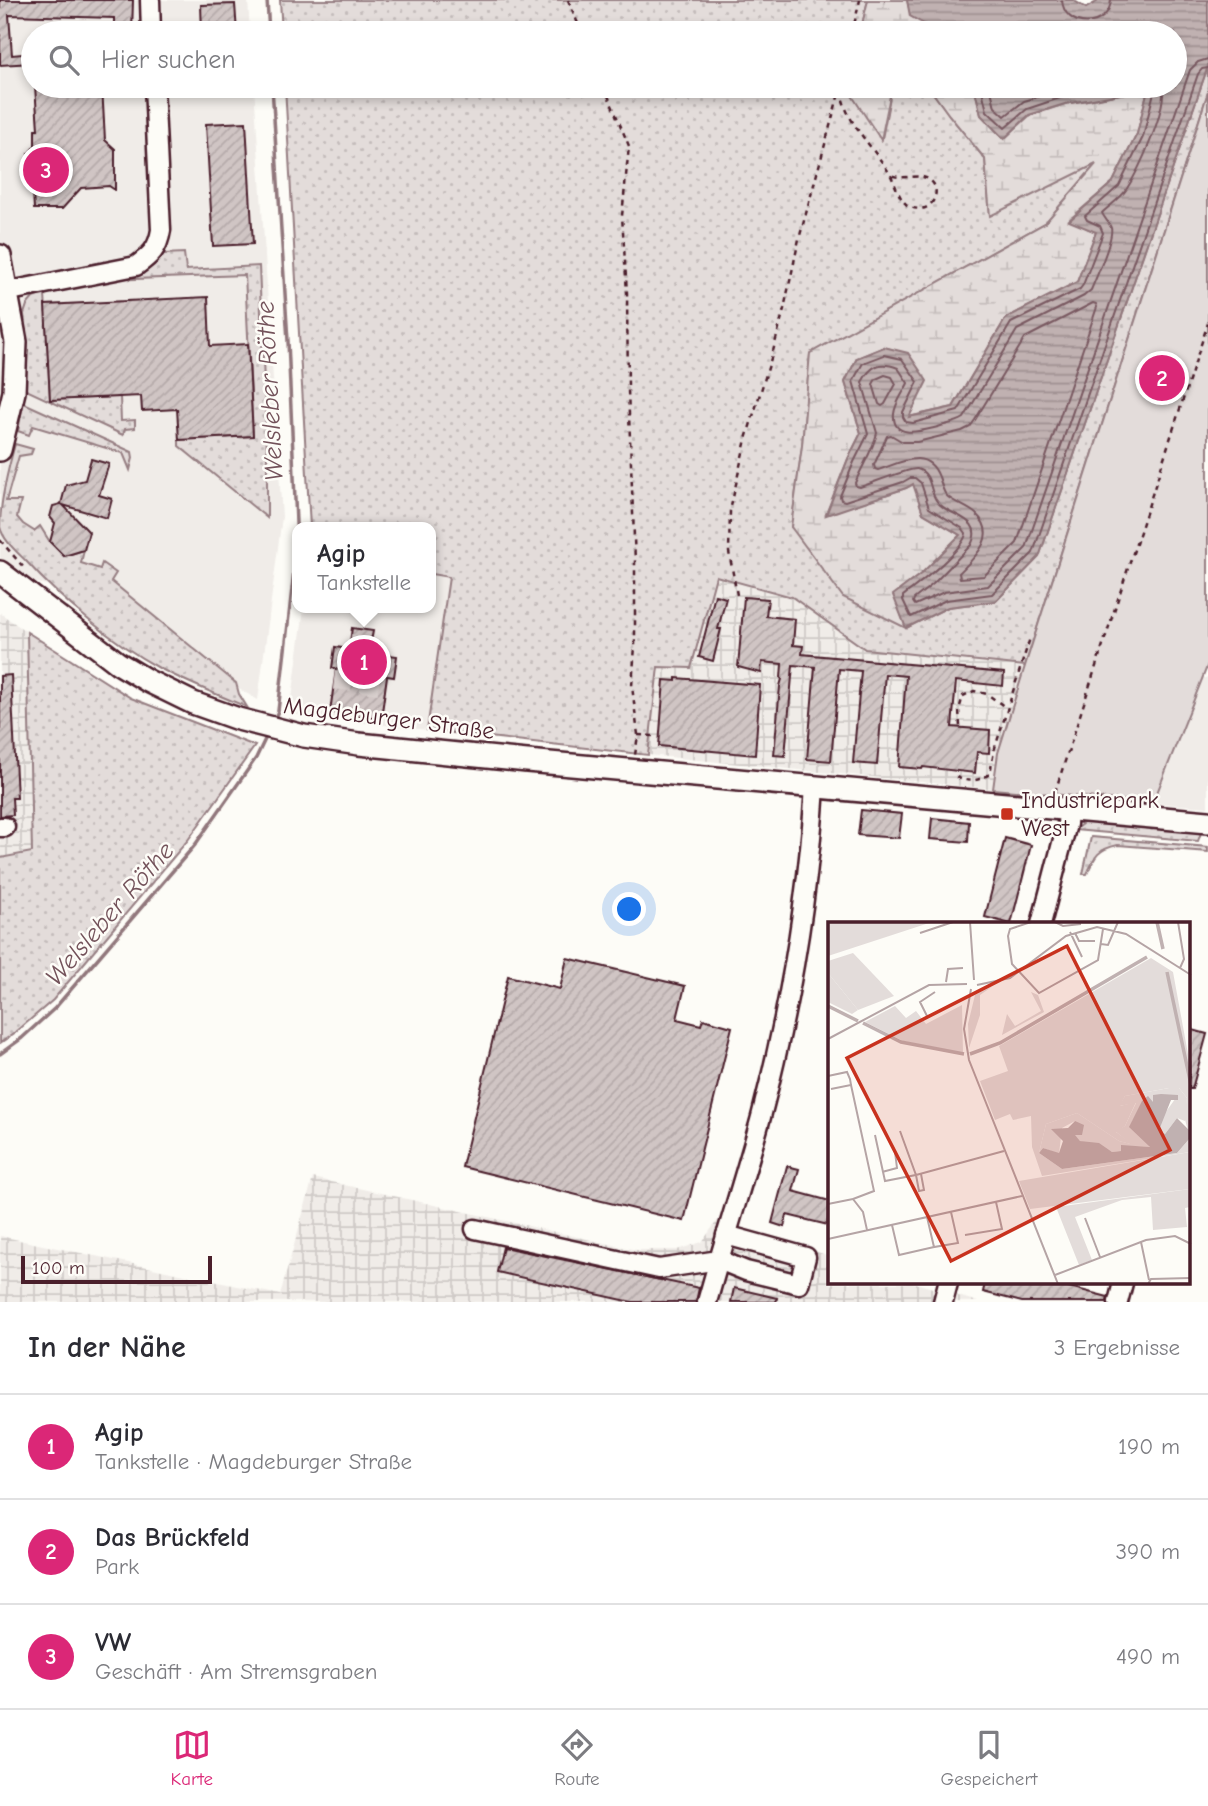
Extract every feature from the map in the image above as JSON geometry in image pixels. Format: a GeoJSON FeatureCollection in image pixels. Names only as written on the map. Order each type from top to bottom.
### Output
{"type":"FeatureCollection","features":[{"type":"Feature","properties":{"kind":"main road"},"geometry":{"type":"LineString","coordinates":[[0,256],[4,293],[16,342],[14,392],[0,450]]}},
{"type":"Feature","properties":{"kind":"main road","name":"Magdeburger Straße"},"geometry":{"type":"LineString","coordinates":[[0,572],[117,663],[148,681],[192,703],[264,727],[304,736],[633,771],[1208,822]]}},
{"type":"Feature","properties":{"kind":"street"},"geometry":{"type":"LineString","coordinates":[[150,0],[151,21]]}},
{"type":"Feature","properties":{"kind":"street"},"geometry":{"type":"LineString","coordinates":[[4,293],[136,266],[149,257],[159,243],[162,230],[155,98]]}},
{"type":"Feature","properties":{"kind":"street"},"geometry":{"type":"LineString","coordinates":[[706,1302],[761,1117],[783,1021],[808,874],[815,787]]}},
{"type":"Feature","properties":{"kind":"street"},"geometry":{"type":"LineString","coordinates":[[1042,922],[1067,824],[1060,808]]}},
{"type":"Feature","properties":{"kind":"street"},"geometry":{"type":"LineString","coordinates":[[475,1229],[659,1269],[719,1260],[746,1271],[799,1284],[806,1257],[726,1236]]}},
{"type":"Feature","properties":{"kind":"street"},"geometry":{"type":"LineString","coordinates":[[943,1302],[948,1284]]}},
{"type":"Feature","properties":{"kind":"street"},"geometry":{"type":"LineString","coordinates":[[1118,1302],[1123,1284]]}},
{"type":"Feature","properties":{"kind":"path"},"geometry":{"type":"LineString","coordinates":[[568,0],[577,21]]}},
{"type":"Feature","properties":{"kind":"path"},"geometry":{"type":"LineString","coordinates":[[855,21],[860,0]]}},
{"type":"Feature","properties":{"kind":"path"},"geometry":{"type":"LineString","coordinates":[[609,98],[629,146],[622,216],[635,562],[632,686],[638,735],[633,771]]}},
{"type":"Feature","properties":{"kind":"path"},"geometry":{"type":"LineString","coordinates":[[737,595],[729,552],[730,511],[746,439],[772,355],[799,239],[837,98]]}},
{"type":"Feature","properties":{"kind":"path"},"geometry":{"type":"LineString","coordinates":[[843,98],[847,112],[889,174],[905,204],[914,209],[926,208],[934,200],[936,190],[932,181],[923,177],[897,179],[889,174]]}},
{"type":"Feature","properties":{"kind":"path"},"geometry":{"type":"LineString","coordinates":[[1060,808],[1052,798],[1208,323]]}},
{"type":"Feature","properties":{"kind":"path"},"geometry":{"type":"LineString","coordinates":[[0,540],[31,575]]}},
{"type":"Feature","properties":{"kind":"path"},"geometry":{"type":"LineString","coordinates":[[0,552],[4,547]]}},
{"type":"Feature","properties":{"kind":"path"},"geometry":{"type":"LineString","coordinates":[[956,777],[978,781],[990,774],[994,751],[1030,638]]}},
{"type":"Feature","properties":{"kind":"path"},"geometry":{"type":"LineString","coordinates":[[960,726],[959,710],[963,696],[974,691],[987,694],[1009,709]]}},
{"type":"Feature","properties":{"kind":"path"},"geometry":{"type":"LineString","coordinates":[[638,735],[654,736]]}},
{"type":"Feature","properties":{"kind":"shaded area"},"geometry":{"type":"Polygon","coordinates":[[[0,0],[248,0],[249,21],[21,21],[21,98],[255,98],[282,517],[258,700],[65,589],[0,575],[0,0]]]}},
{"type":"Feature","properties":{"kind":"shaded area"},"geometry":{"type":"Polygon","coordinates":[[[436,575],[449,576],[427,730],[290,714],[303,613],[436,613],[436,575]]]}},
{"type":"Feature","properties":{"kind":"shaded area"},"geometry":{"type":"Polygon","coordinates":[[[716,576],[792,597],[865,649],[1025,666],[998,753],[993,789],[648,755],[658,667],[691,668],[716,576]]]}},
{"type":"Feature","properties":{"kind":"shaded area"},"geometry":{"type":"Polygon","coordinates":[[[0,613],[27,632],[32,853],[0,858],[0,613]]]}},
{"type":"Feature","properties":{"kind":"shaded area"},"geometry":{"type":"Polygon","coordinates":[[[1203,678],[1208,678],[1208,807],[1153,803],[1203,678]]]}},
{"type":"Feature","properties":{"kind":"shaded area"},"geometry":{"type":"Polygon","coordinates":[[[313,1178],[636,1250],[677,1250],[702,1242],[717,1221],[828,1255],[828,1284],[919,1284],[978,1302],[0,1302],[0,1236],[280,1295],[313,1178]]]}},
{"type":"Feature","properties":{"kind":"green space"},"geometry":{"type":"Polygon","coordinates":[[[280,0],[868,0],[863,21],[281,21],[280,0]]]}},
{"type":"Feature","properties":{"kind":"green space"},"geometry":{"type":"Polygon","coordinates":[[[868,0],[907,0],[911,16],[920,21],[863,21],[868,0]]]}},
{"type":"Feature","properties":{"kind":"green space"},"geometry":{"type":"Polygon","coordinates":[[[1208,66],[1208,92],[1025,666],[865,649],[792,597],[716,576],[691,668],[658,667],[648,755],[427,730],[449,577],[436,575],[436,522],[310,522],[286,98],[855,98],[882,139],[890,98],[937,98],[985,159],[990,215],[1097,163],[1045,223],[810,354],[791,527],[906,628],[948,607],[996,601],[1039,557],[1208,66]]]}},
{"type":"Feature","properties":{"kind":"green space"},"geometry":{"type":"Polygon","coordinates":[[[1208,92],[1208,664],[1153,803],[993,789],[998,753],[1208,92]]]}},
{"type":"Feature","properties":{"kind":"green space"},"geometry":{"type":"Polygon","coordinates":[[[854,98],[890,98],[881,140],[854,98]]]}},
{"type":"Feature","properties":{"kind":"green space"},"geometry":{"type":"Polygon","coordinates":[[[937,98],[977,98],[981,115],[1004,139],[1029,116],[1065,104],[1098,98],[1146,98],[1137,134],[1113,182],[1069,220],[1096,232],[1077,282],[1006,318],[953,407],[908,417],[908,354],[884,347],[857,358],[845,382],[861,433],[826,514],[914,484],[923,513],[960,535],[922,573],[894,595],[906,628],[843,597],[791,527],[802,446],[810,353],[1045,223],[1096,164],[990,216],[985,159],[937,98]]]}},
{"type":"Feature","properties":{"kind":"green space"},"geometry":{"type":"Polygon","coordinates":[[[184,253],[186,270],[259,266],[267,518],[179,446],[179,440],[253,436],[245,275],[132,279],[154,265],[164,254],[184,253]]]}},
{"type":"Feature","properties":{"kind":"green space"},"geometry":{"type":"Polygon","coordinates":[[[45,293],[50,400],[120,397],[121,421],[135,420],[135,428],[125,429],[123,435],[24,389],[27,357],[24,314],[33,298],[45,293]]]}},
{"type":"Feature","properties":{"kind":"green space"},"geometry":{"type":"Polygon","coordinates":[[[24,403],[132,452],[130,470],[123,453],[33,426],[29,435],[18,431],[24,403]]]}},
{"type":"Feature","properties":{"kind":"green space"},"geometry":{"type":"Polygon","coordinates":[[[15,444],[33,449],[31,454],[19,456],[6,501],[21,501],[17,517],[23,524],[34,531],[40,526],[50,542],[64,556],[84,550],[81,563],[100,569],[102,563],[116,573],[111,581],[236,683],[247,707],[170,673],[123,646],[72,606],[11,546],[0,527],[0,517],[15,444]]]}},
{"type":"Feature","properties":{"kind":"green space"},"geometry":{"type":"Polygon","coordinates":[[[27,632],[131,698],[255,746],[188,840],[53,1000],[0,1043],[0,858],[32,852],[27,632]]]}},
{"type":"Feature","properties":{"kind":"green space"},"geometry":{"type":"Polygon","coordinates":[[[1086,821],[1202,830],[1198,841],[1074,830],[1086,821]]]}},
{"type":"Feature","properties":{"kind":"green space"},"geometry":{"type":"Polygon","coordinates":[[[1091,837],[1208,847],[1208,852],[1118,845],[1102,851],[1087,874],[1083,874],[1091,837]]]}},
{"type":"Feature","properties":{"kind":"water"},"geometry":{"type":"Polygon","coordinates":[[[907,0],[1073,0],[1086,8],[1100,0],[1208,0],[1208,66],[1039,557],[996,601],[948,607],[906,628],[893,595],[922,573],[960,535],[923,513],[913,484],[826,515],[861,433],[845,382],[857,358],[884,347],[908,353],[927,381],[909,417],[953,407],[1006,318],[1077,282],[1096,232],[1069,221],[1113,182],[1137,134],[1146,98],[1187,98],[1187,21],[919,21],[910,16],[907,0]]]}},
{"type":"Feature","properties":{"kind":"water"},"geometry":{"type":"Polygon","coordinates":[[[977,98],[1098,98],[1029,115],[1004,139],[981,115],[977,98]]]}},
{"type":"Feature","properties":{"kind":"building"},"geometry":{"type":"Polygon","coordinates":[[[0,0],[133,0],[132,21],[114,21],[114,18],[9,15],[12,55],[21,54],[21,64],[0,65],[0,0]]]}},
{"type":"Feature","properties":{"kind":"building"},"geometry":{"type":"Polygon","coordinates":[[[235,4],[236,21],[202,21],[201,5],[235,4]]]}},
{"type":"Feature","properties":{"kind":"building"},"geometry":{"type":"Polygon","coordinates":[[[36,98],[103,98],[105,140],[115,149],[115,190],[109,186],[81,188],[62,209],[34,209],[28,154],[35,146],[35,129],[38,129],[36,98]]]}},
{"type":"Feature","properties":{"kind":"building"},"geometry":{"type":"Polygon","coordinates":[[[246,122],[253,244],[213,246],[206,124],[246,122]]]}},
{"type":"Feature","properties":{"kind":"building"},"geometry":{"type":"Polygon","coordinates":[[[208,297],[210,346],[248,344],[253,436],[179,440],[177,409],[142,411],[141,396],[50,400],[45,305],[208,297]]]}},
{"type":"Feature","properties":{"kind":"building"},"geometry":{"type":"Polygon","coordinates":[[[91,459],[109,464],[99,495],[112,499],[107,518],[63,505],[89,532],[84,550],[64,556],[50,542],[55,523],[50,517],[53,506],[61,504],[66,485],[85,480],[91,459]]]}},
{"type":"Feature","properties":{"kind":"building"},"geometry":{"type":"Polygon","coordinates":[[[715,595],[726,598],[713,661],[699,657],[715,595]]]}},
{"type":"Feature","properties":{"kind":"building"},"geometry":{"type":"Polygon","coordinates":[[[744,597],[768,599],[766,616],[795,619],[793,645],[803,646],[802,654],[1004,673],[1003,686],[956,681],[952,727],[990,730],[989,753],[977,752],[975,773],[899,767],[906,676],[885,674],[877,765],[853,763],[861,671],[839,669],[831,761],[807,759],[815,667],[793,665],[785,756],[774,755],[782,664],[762,662],[761,673],[738,667],[744,597]]]}},
{"type":"Feature","properties":{"kind":"building"},"geometry":{"type":"Polygon","coordinates":[[[352,628],[373,631],[369,652],[397,656],[394,677],[387,676],[381,719],[330,712],[336,669],[332,668],[335,647],[349,649],[352,628]]]}},
{"type":"Feature","properties":{"kind":"building"},"geometry":{"type":"Polygon","coordinates":[[[11,675],[17,798],[12,798],[13,815],[0,816],[0,676],[11,675]]]}},
{"type":"Feature","properties":{"kind":"building"},"geometry":{"type":"Polygon","coordinates":[[[676,678],[760,685],[755,755],[659,746],[664,680],[676,681],[676,678]]]}},
{"type":"Feature","properties":{"kind":"building"},"geometry":{"type":"Polygon","coordinates":[[[861,810],[902,814],[899,838],[858,835],[861,810]]]}},
{"type":"Feature","properties":{"kind":"building"},"geometry":{"type":"Polygon","coordinates":[[[932,818],[969,822],[968,842],[930,839],[932,818]]]}},
{"type":"Feature","properties":{"kind":"building"},"geometry":{"type":"Polygon","coordinates":[[[1005,838],[1031,845],[1012,922],[985,917],[1005,838]]]}},
{"type":"Feature","properties":{"kind":"building"},"geometry":{"type":"Polygon","coordinates":[[[567,958],[685,986],[677,1019],[701,1025],[703,1019],[732,1027],[684,1221],[462,1167],[508,976],[560,989],[567,958]]]}},
{"type":"Feature","properties":{"kind":"building"},"geometry":{"type":"Polygon","coordinates":[[[1190,1029],[1207,1034],[1190,1089],[1190,1029]]]}},
{"type":"Feature","properties":{"kind":"building"},"geometry":{"type":"Polygon","coordinates":[[[787,1166],[799,1169],[793,1191],[828,1200],[828,1225],[787,1215],[784,1227],[772,1223],[787,1166]]]}},
{"type":"Feature","properties":{"kind":"building"},"geometry":{"type":"Polygon","coordinates":[[[503,1247],[699,1288],[696,1302],[632,1302],[497,1272],[503,1247]]]}},
{"type":"Feature","properties":{"kind":"building"},"geometry":{"type":"Polygon","coordinates":[[[985,1284],[1058,1284],[1108,1297],[1107,1302],[1022,1302],[983,1292],[985,1284]]]}},
{"type":"Feature","properties":{"kind":"building"},"geometry":{"type":"Polygon","coordinates":[[[734,1288],[777,1298],[776,1302],[731,1302],[734,1288]]]}},
{"type":"Feature","properties":{"kind":"waterway","name":"Welsleber Röthe"},"geometry":{"type":"LineString","coordinates":[[267,0],[268,21]]}},
{"type":"Feature","properties":{"kind":"waterway","name":"Welsleber Röthe"},"geometry":{"type":"LineString","coordinates":[[273,98],[296,522]]}},
{"type":"Feature","properties":{"kind":"waterway","name":"Welsleber Röthe"},"geometry":{"type":"LineString","coordinates":[[273,722],[278,711],[292,589]]}},
{"type":"Feature","properties":{"kind":"waterway","name":"Welsleber Röthe"},"geometry":{"type":"LineString","coordinates":[[0,1054],[55,1008],[195,845],[256,758],[267,735]]}},
{"type":"Feature","properties":{"kind":"tunnel"},"geometry":{"type":"LineString","coordinates":[[350,643],[370,646]]}},
{"type":"Feature","properties":{"kind":"tunnel"},"geometry":{"type":"LineString","coordinates":[[334,680],[386,686]]}},
{"type":"Feature","properties":{"kind":"place","name":"VW"},"geometry":{"type":"Point","coordinates":[46,170]}},
{"type":"Feature","properties":{"kind":"place","name":"Das Brückfeld"},"geometry":{"type":"Point","coordinates":[1162,378]}},
{"type":"Feature","properties":{"kind":"place","name":"Agip"},"geometry":{"type":"Point","coordinates":[364,662]}},
{"type":"Feature","properties":{"kind":"place","name":"Industriepark West"},"geometry":{"type":"Point","coordinates":[1007,814]}}]}
